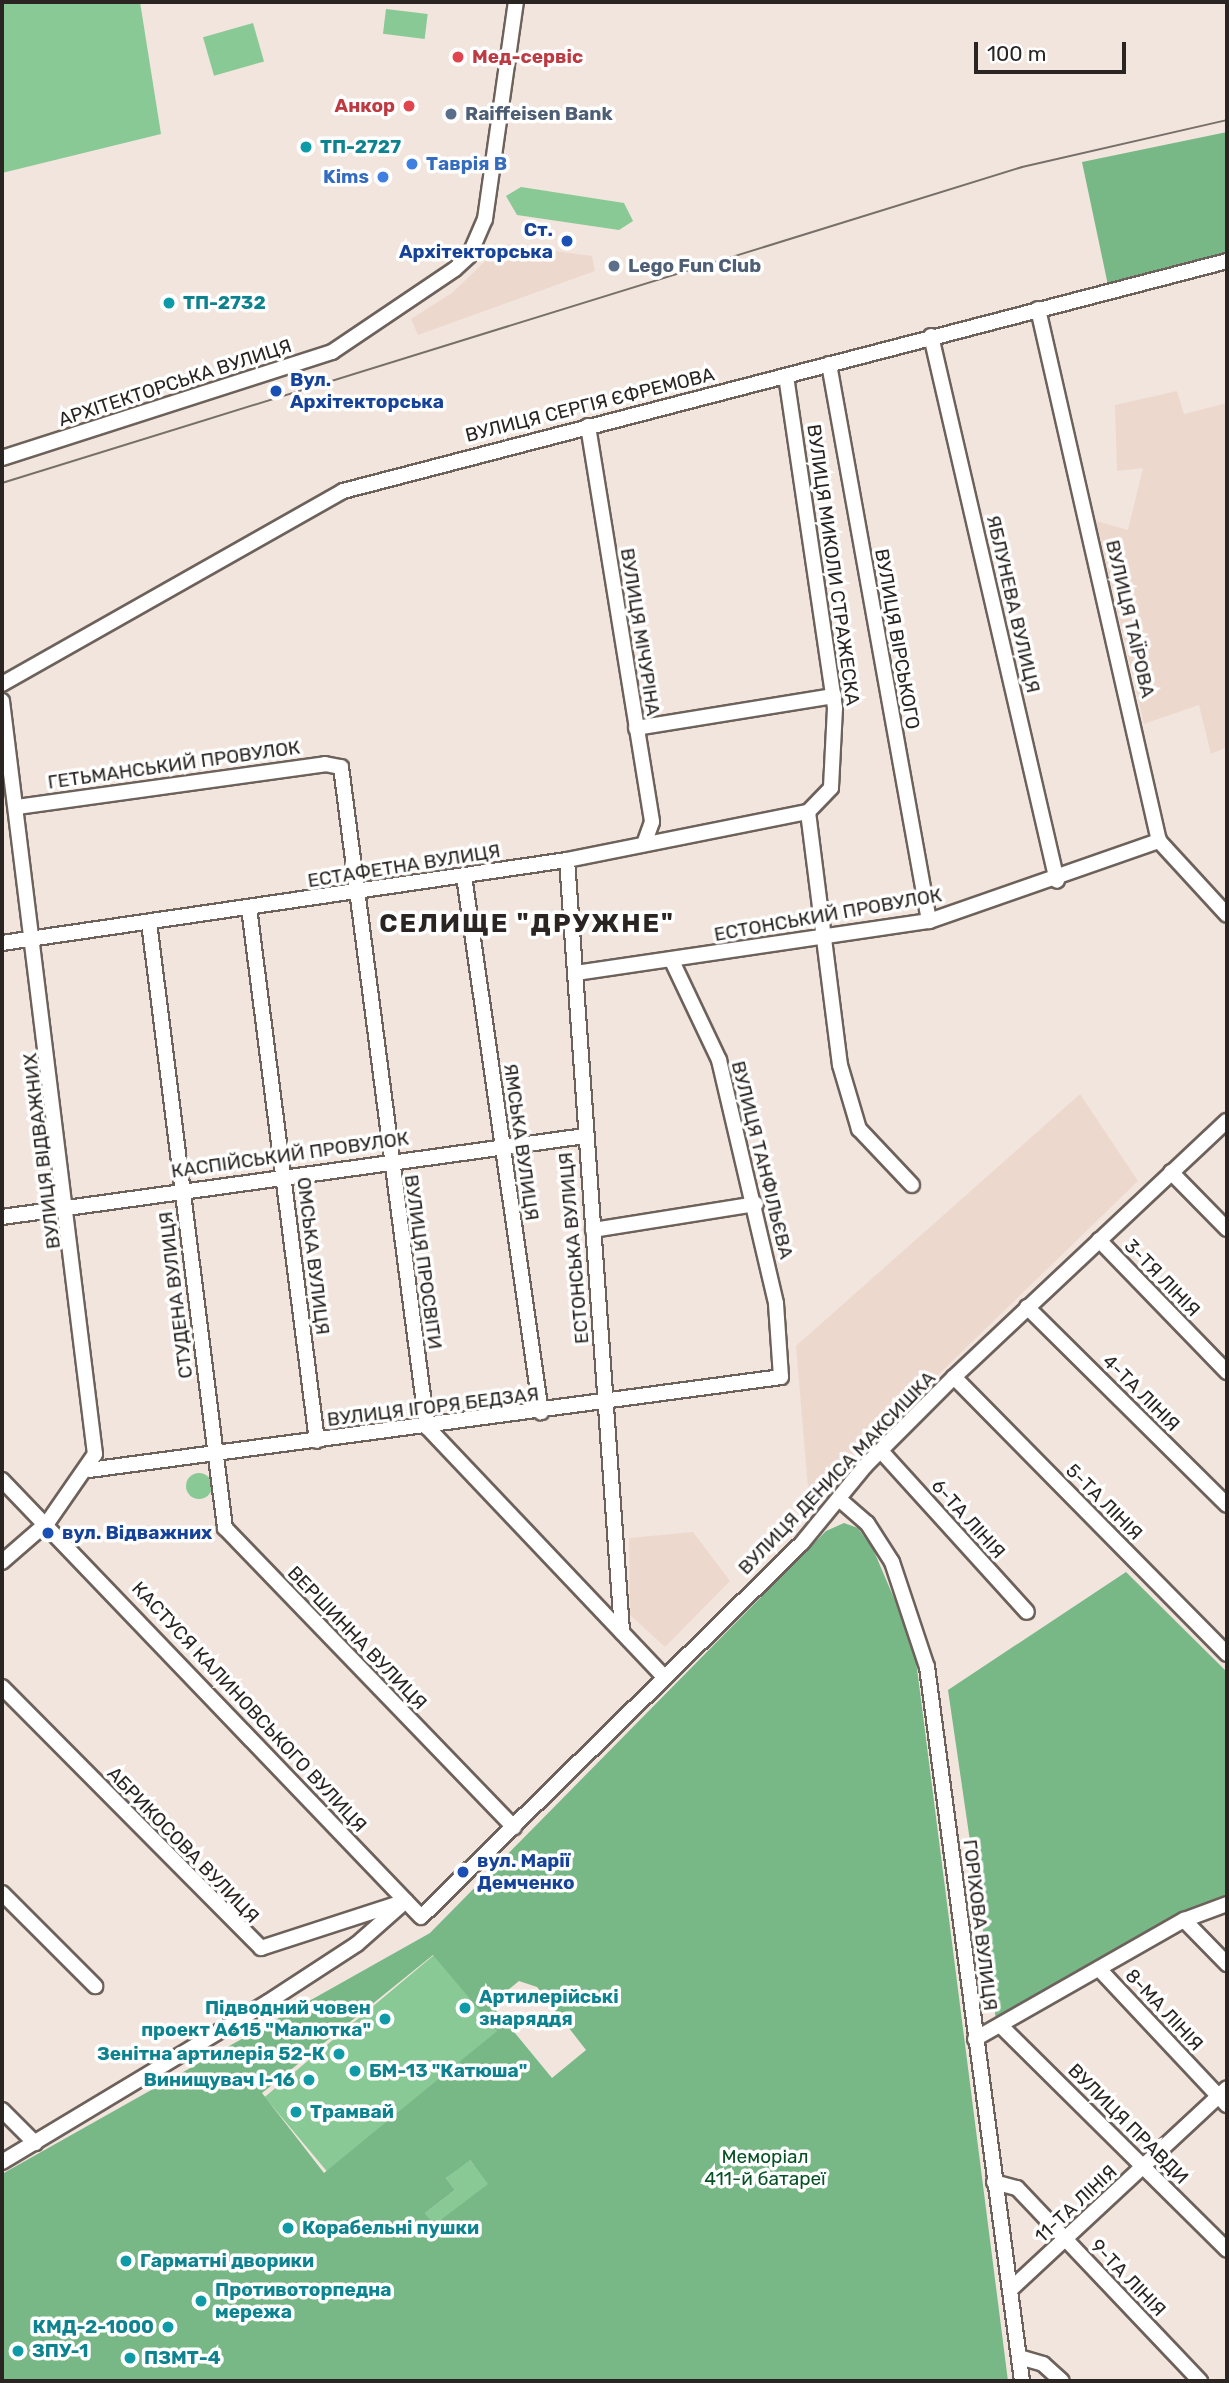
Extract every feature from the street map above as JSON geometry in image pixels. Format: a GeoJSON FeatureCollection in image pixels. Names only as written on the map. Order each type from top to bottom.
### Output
{"type":"FeatureCollection","features":[{"type":"Feature","properties":{"kind":"street","name":"АРХІТЕКТОРСЬКА ВУЛИЦЯ"},"geometry":{"type":"LineString","coordinates":[[2,458],[310,360],[356,338],[423,294],[475,246],[485,219],[516,2]]}},
{"type":"Feature","properties":{"kind":"street","name":"ВУЛИЦЯ СЕРГІЯ ЄФРЕМОВА"},"geometry":{"type":"LineString","coordinates":[[2,684],[344,491],[1227,261]]}},
{"type":"Feature","properties":{"kind":"street","name":"ВУЛИЦЯ ТАЇРОВА"},"geometry":{"type":"LineString","coordinates":[[1038,309],[1159,841],[1227,915]]}},
{"type":"Feature","properties":{"kind":"street","name":"ЯБЛУНЕВА ВУЛИЦЯ"},"geometry":{"type":"LineString","coordinates":[[931,336],[1057,881]]}},
{"type":"Feature","properties":{"kind":"street","name":"ВУЛИЦЯ ВІРСЬКОГО"},"geometry":{"type":"LineString","coordinates":[[829,364],[929,921]]}},
{"type":"Feature","properties":{"kind":"street","name":"ВУЛИЦЯ МИКОЛИ СТРАЖЕСКА"},"geometry":{"type":"LineString","coordinates":[[786,376],[834,696],[831,788],[808,813]]}},
{"type":"Feature","properties":{"kind":"street","name":"ВУЛИЦЯ МІЧУРІНА"},"geometry":{"type":"LineString","coordinates":[[588,426],[652,822],[645,841]]}},
{"type":"Feature","properties":{"kind":"street"},"geometry":{"type":"LineString","coordinates":[[636,728],[834,696]]}},
{"type":"Feature","properties":{"kind":"street","name":"ВУЛИЦЯ ВІДВАЖНИХ"},"geometry":{"type":"LineString","coordinates":[[2,701],[69,1207],[94,1440],[89,1470]]}},
{"type":"Feature","properties":{"kind":"street","name":"ГЕТЬМАНСЬКИЙ ПРОВУЛОК"},"geometry":{"type":"LineString","coordinates":[[17,807],[336,764]]}},
{"type":"Feature","properties":{"kind":"street","name":"ВУЛИЦЯ ПРОСВІТИ"},"geometry":{"type":"LineString","coordinates":[[336,764],[344,772],[389,1161],[427,1427]]}},
{"type":"Feature","properties":{"kind":"street"},"geometry":{"type":"LineString","coordinates":[[808,813],[822,939],[854,1119],[912,1185]]}},
{"type":"Feature","properties":{"kind":"street","name":"ЕСТАФЕТНА ВУЛИЦЯ"},"geometry":{"type":"LineString","coordinates":[[2,943],[567,860],[645,841],[808,813]]}},
{"type":"Feature","properties":{"kind":"street","name":"ЕСТОНСЬКИЙ ПРОВУЛОК"},"geometry":{"type":"LineString","coordinates":[[576,973],[822,939],[929,921],[1057,881],[1159,841]]}},
{"type":"Feature","properties":{"kind":"street","name":"ЕСТОНСЬКА ВУЛИЦЯ"},"geometry":{"type":"LineString","coordinates":[[567,860],[622,1632]]}},
{"type":"Feature","properties":{"kind":"street","name":"ЯМСЬКА ВУЛИЦЯ"},"geometry":{"type":"LineString","coordinates":[[464,876],[541,1412]]}},
{"type":"Feature","properties":{"kind":"street","name":"ОМСЬКА ВУЛИЦЯ"},"geometry":{"type":"LineString","coordinates":[[249,908],[317,1441]]}},
{"type":"Feature","properties":{"kind":"street","name":"СТУДЕНА ВУЛИЦЯ"},"geometry":{"type":"LineString","coordinates":[[149,922],[214,1455]]}},
{"type":"Feature","properties":{"kind":"street","name":"ВУЛИЦЯ ТАНФІЛЬЄВА"},"geometry":{"type":"LineString","coordinates":[[672,961],[719,1060],[755,1204],[776,1303],[781,1377]]}},
{"type":"Feature","properties":{"kind":"street","name":"ВУЛИЦЯ ДЕНИСА МАКСИШКА"},"geometry":{"type":"LineString","coordinates":[[421,1917],[664,1677],[839,1499],[881,1451],[954,1377],[1227,1121]]}},
{"type":"Feature","properties":{"kind":"street","name":"КАСПІЙСЬКИЙ ПРОВУЛОК"},"geometry":{"type":"LineString","coordinates":[[2,1217],[283,1175],[585,1136]]}},
{"type":"Feature","properties":{"kind":"street"},"geometry":{"type":"LineString","coordinates":[[1171,1172],[1227,1228]]}},
{"type":"Feature","properties":{"kind":"street"},"geometry":{"type":"LineString","coordinates":[[593,1230],[755,1204]]}},
{"type":"Feature","properties":{"kind":"street","name":"3-ТЯ ЛІНІЯ"},"geometry":{"type":"LineString","coordinates":[[1098,1240],[1227,1372]]}},
{"type":"Feature","properties":{"kind":"street","name":"4-ТА ЛІНІЯ"},"geometry":{"type":"LineString","coordinates":[[1027,1307],[1227,1506]]}},
{"type":"Feature","properties":{"kind":"street","name":"ВУЛИЦЯ ІГОРЯ БЕДЗАЯ"},"geometry":{"type":"LineString","coordinates":[[89,1470],[541,1412],[781,1377]]}},
{"type":"Feature","properties":{"kind":"street","name":"5-ТА ЛІНІЯ"},"geometry":{"type":"LineString","coordinates":[[954,1377],[1227,1654]]}},
{"type":"Feature","properties":{"kind":"street"},"geometry":{"type":"LineString","coordinates":[[427,1427],[664,1677]]}},
{"type":"Feature","properties":{"kind":"street","name":"6-ТА ЛІНІЯ"},"geometry":{"type":"LineString","coordinates":[[881,1451],[1027,1612]]}},
{"type":"Feature","properties":{"kind":"street","name":"ВЕРШИННА ВУЛИЦЯ"},"geometry":{"type":"LineString","coordinates":[[214,1455],[228,1533],[514,1827]]}},
{"type":"Feature","properties":{"kind":"street"},"geometry":{"type":"LineString","coordinates":[[2,1562],[48,1522],[89,1470]]}},
{"type":"Feature","properties":{"kind":"street","name":"КАСТУСЯ КАЛИНОВСЬКОГО ВУЛИЦЯ"},"geometry":{"type":"LineString","coordinates":[[2,1480],[48,1522],[421,1917]]}},
{"type":"Feature","properties":{"kind":"street","name":"ГОРІХОВА ВУЛИЦЯ"},"geometry":{"type":"LineString","coordinates":[[839,1499],[879,1538],[918,1629],[1022,2381]]}},
{"type":"Feature","properties":{"kind":"street","name":"АБРИКОСОВА ВУЛИЦЯ"},"geometry":{"type":"LineString","coordinates":[[2,1687],[261,1948],[406,1901]]}},
{"type":"Feature","properties":{"kind":"street"},"geometry":{"type":"LineString","coordinates":[[2,1893],[95,1986]]}},
{"type":"Feature","properties":{"kind":"street"},"geometry":{"type":"LineString","coordinates":[[2,2162],[346,1951],[406,1901]]}},
{"type":"Feature","properties":{"kind":"street"},"geometry":{"type":"LineString","coordinates":[[975,2039],[1101,1971],[1184,1920],[1227,1904]]}},
{"type":"Feature","properties":{"kind":"street"},"geometry":{"type":"LineString","coordinates":[[1184,1920],[1227,1964]]}},
{"type":"Feature","properties":{"kind":"street","name":"8-МА ЛІНІЯ"},"geometry":{"type":"LineString","coordinates":[[1101,1971],[1225,2096]]}},
{"type":"Feature","properties":{"kind":"street","name":"ВУЛИЦЯ ПРАВДИ"},"geometry":{"type":"LineString","coordinates":[[1001,2026],[1227,2250]]}},
{"type":"Feature","properties":{"kind":"street","name":"11-ТА ЛІНІЯ"},"geometry":{"type":"LineString","coordinates":[[1011,2290],[1144,2166],[1225,2096]]}},
{"type":"Feature","properties":{"kind":"street"},"geometry":{"type":"LineString","coordinates":[[2,2110],[35,2143]]}},
{"type":"Feature","properties":{"kind":"street","name":"9-ТА ЛІНІЯ"},"geometry":{"type":"LineString","coordinates":[[994,2182],[1013,2185],[1200,2381]]}},
{"type":"Feature","properties":{"kind":"street"},"geometry":{"type":"LineString","coordinates":[[1019,2357],[1043,2364],[1062,2381]]}},
{"type":"Feature","properties":{"kind":"shaded area"},"geometry":{"type":"Polygon","coordinates":[[[503,244],[592,256],[595,271],[418,335],[411,319],[452,293],[503,244]]]}},
{"type":"Feature","properties":{"kind":"shaded area"},"geometry":{"type":"Polygon","coordinates":[[[1177,391],[1184,414],[1227,403],[1227,747],[1211,754],[1199,705],[1144,724],[1096,521],[1128,530],[1143,468],[1117,471],[1115,405],[1177,391]]]}},
{"type":"Feature","properties":{"kind":"shaded area"},"geometry":{"type":"Polygon","coordinates":[[[1080,1094],[1138,1181],[809,1500],[796,1346],[1080,1094]]]}},
{"type":"Feature","properties":{"kind":"shaded area"},"geometry":{"type":"Polygon","coordinates":[[[693,1532],[730,1581],[665,1647],[630,1615],[629,1538],[693,1532]]]}},
{"type":"Feature","properties":{"kind":"green space"},"geometry":{"type":"Polygon","coordinates":[[[2,2],[140,2],[161,134],[2,173],[2,2]]]}},
{"type":"Feature","properties":{"kind":"green space"},"geometry":{"type":"Polygon","coordinates":[[[386,9],[428,14],[425,39],[383,34],[386,9]]]}},
{"type":"Feature","properties":{"kind":"green space"},"geometry":{"type":"Polygon","coordinates":[[[253,23],[264,61],[214,76],[203,37],[253,23]]]}},
{"type":"Feature","properties":{"kind":"green space"},"geometry":{"type":"Polygon","coordinates":[[[1227,132],[1227,253],[1109,290],[1082,162],[1227,132]]]}},
{"type":"Feature","properties":{"kind":"green space"},"geometry":{"type":"Polygon","coordinates":[[[521,187],[624,203],[633,221],[619,230],[517,215],[506,196],[521,187]]]}},
{"type":"Feature","properties":{"kind":"green space"},"geometry":{"type":"Polygon","coordinates":[[[199,1473],[208,1477],[212,1486],[208,1495],[199,1499],[190,1495],[186,1486],[190,1477],[199,1473]]]}},
{"type":"Feature","properties":{"kind":"green space","name":"Меморіал 411-й батареї"},"geometry":{"type":"Polygon","coordinates":[[[844,1523],[858,1528],[873,1549],[914,1645],[1008,2381],[2,2381],[2,2174],[430,1933],[826,1531],[844,1523]],[[433,1955],[262,2093],[324,2173],[497,2031],[433,1955]],[[519,1981],[491,2004],[552,2078],[586,2050],[537,1987],[519,1981]],[[470,2160],[446,2178],[455,2190],[425,2213],[434,2225],[488,2184],[470,2160]]]}},
{"type":"Feature","properties":{"kind":"green space"},"geometry":{"type":"Polygon","coordinates":[[[1126,1572],[1227,1672],[1227,1896],[1178,1916],[996,2020],[948,1690],[1126,1572]]]}},
{"type":"Feature","properties":{"kind":"green space"},"geometry":{"type":"Polygon","coordinates":[[[434,1955],[498,2031],[328,2173],[265,2097],[434,1955]]]}},
{"type":"Feature","properties":{"kind":"green space"},"geometry":{"type":"Polygon","coordinates":[[[469,2159],[489,2184],[434,2226],[425,2213],[455,2190],[446,2178],[469,2159]]]}},
{"type":"Feature","properties":{"kind":"tram line"},"geometry":{"type":"LineString","coordinates":[[2,483],[1022,167],[1227,120]]}},
{"type":"Feature","properties":{"kind":"place","name":"Мед-сервіс"},"geometry":{"type":"Point","coordinates":[458,57]}},
{"type":"Feature","properties":{"kind":"place","name":"Анкор"},"geometry":{"type":"Point","coordinates":[409,106]}},
{"type":"Feature","properties":{"kind":"place","name":"Raiffeisen Bank"},"geometry":{"type":"Point","coordinates":[451,114]}},
{"type":"Feature","properties":{"kind":"place","name":"ТП-2727"},"geometry":{"type":"Point","coordinates":[306,147]}},
{"type":"Feature","properties":{"kind":"place","name":"Таврія В"},"geometry":{"type":"Point","coordinates":[412,164]}},
{"type":"Feature","properties":{"kind":"place","name":"Kims"},"geometry":{"type":"Point","coordinates":[383,177]}},
{"type":"Feature","properties":{"kind":"place","name":"Ст. Архітекторська"},"geometry":{"type":"Point","coordinates":[567,241]}},
{"type":"Feature","properties":{"kind":"place","name":"Lego Fun Club"},"geometry":{"type":"Point","coordinates":[614,266]}},
{"type":"Feature","properties":{"kind":"place","name":"ТП-2732"},"geometry":{"type":"Point","coordinates":[169,303]}},
{"type":"Feature","properties":{"kind":"place","name":"Вул. Архітекторська"},"geometry":{"type":"Point","coordinates":[276,391]}},
{"type":"Feature","properties":{"kind":"place","name":"вул. Відважних"},"geometry":{"type":"Point","coordinates":[48,1533]}},
{"type":"Feature","properties":{"kind":"place","name":"вул. Марії Демченко"},"geometry":{"type":"Point","coordinates":[463,1872]}},
{"type":"Feature","properties":{"kind":"place","name":"Артилерійські знаряддя"},"geometry":{"type":"Point","coordinates":[465,2008]}},
{"type":"Feature","properties":{"kind":"place","name":"Підводний човен проект А615 \"Малютка\""},"geometry":{"type":"Point","coordinates":[385,2019]}},
{"type":"Feature","properties":{"kind":"place","name":"Зенітна артилерія 52-К"},"geometry":{"type":"Point","coordinates":[339,2054]}},
{"type":"Feature","properties":{"kind":"place","name":"БМ-13 \"Катюша\""},"geometry":{"type":"Point","coordinates":[355,2071]}},
{"type":"Feature","properties":{"kind":"place","name":"Винищувач І-16"},"geometry":{"type":"Point","coordinates":[309,2080]}},
{"type":"Feature","properties":{"kind":"place","name":"Трамвай"},"geometry":{"type":"Point","coordinates":[296,2112]}},
{"type":"Feature","properties":{"kind":"place","name":"Корабельні пушки"},"geometry":{"type":"Point","coordinates":[288,2228]}},
{"type":"Feature","properties":{"kind":"place","name":"Гарматні дворики"},"geometry":{"type":"Point","coordinates":[126,2261]}},
{"type":"Feature","properties":{"kind":"place","name":"Противоторпедна мережа"},"geometry":{"type":"Point","coordinates":[201,2301]}},
{"type":"Feature","properties":{"kind":"place","name":"КМД-2-1000"},"geometry":{"type":"Point","coordinates":[168,2327]}},
{"type":"Feature","properties":{"kind":"place","name":"ЗПУ-1"},"geometry":{"type":"Point","coordinates":[18,2351]}},
{"type":"Feature","properties":{"kind":"place","name":"ПЗМТ-4"},"geometry":{"type":"Point","coordinates":[130,2358]}},
{"type":"Feature","properties":{"kind":"district","name":"СЕЛИЩЕ \"ДРУЖНЕ\""},"geometry":{"type":"Point","coordinates":[527,924]}}]}
